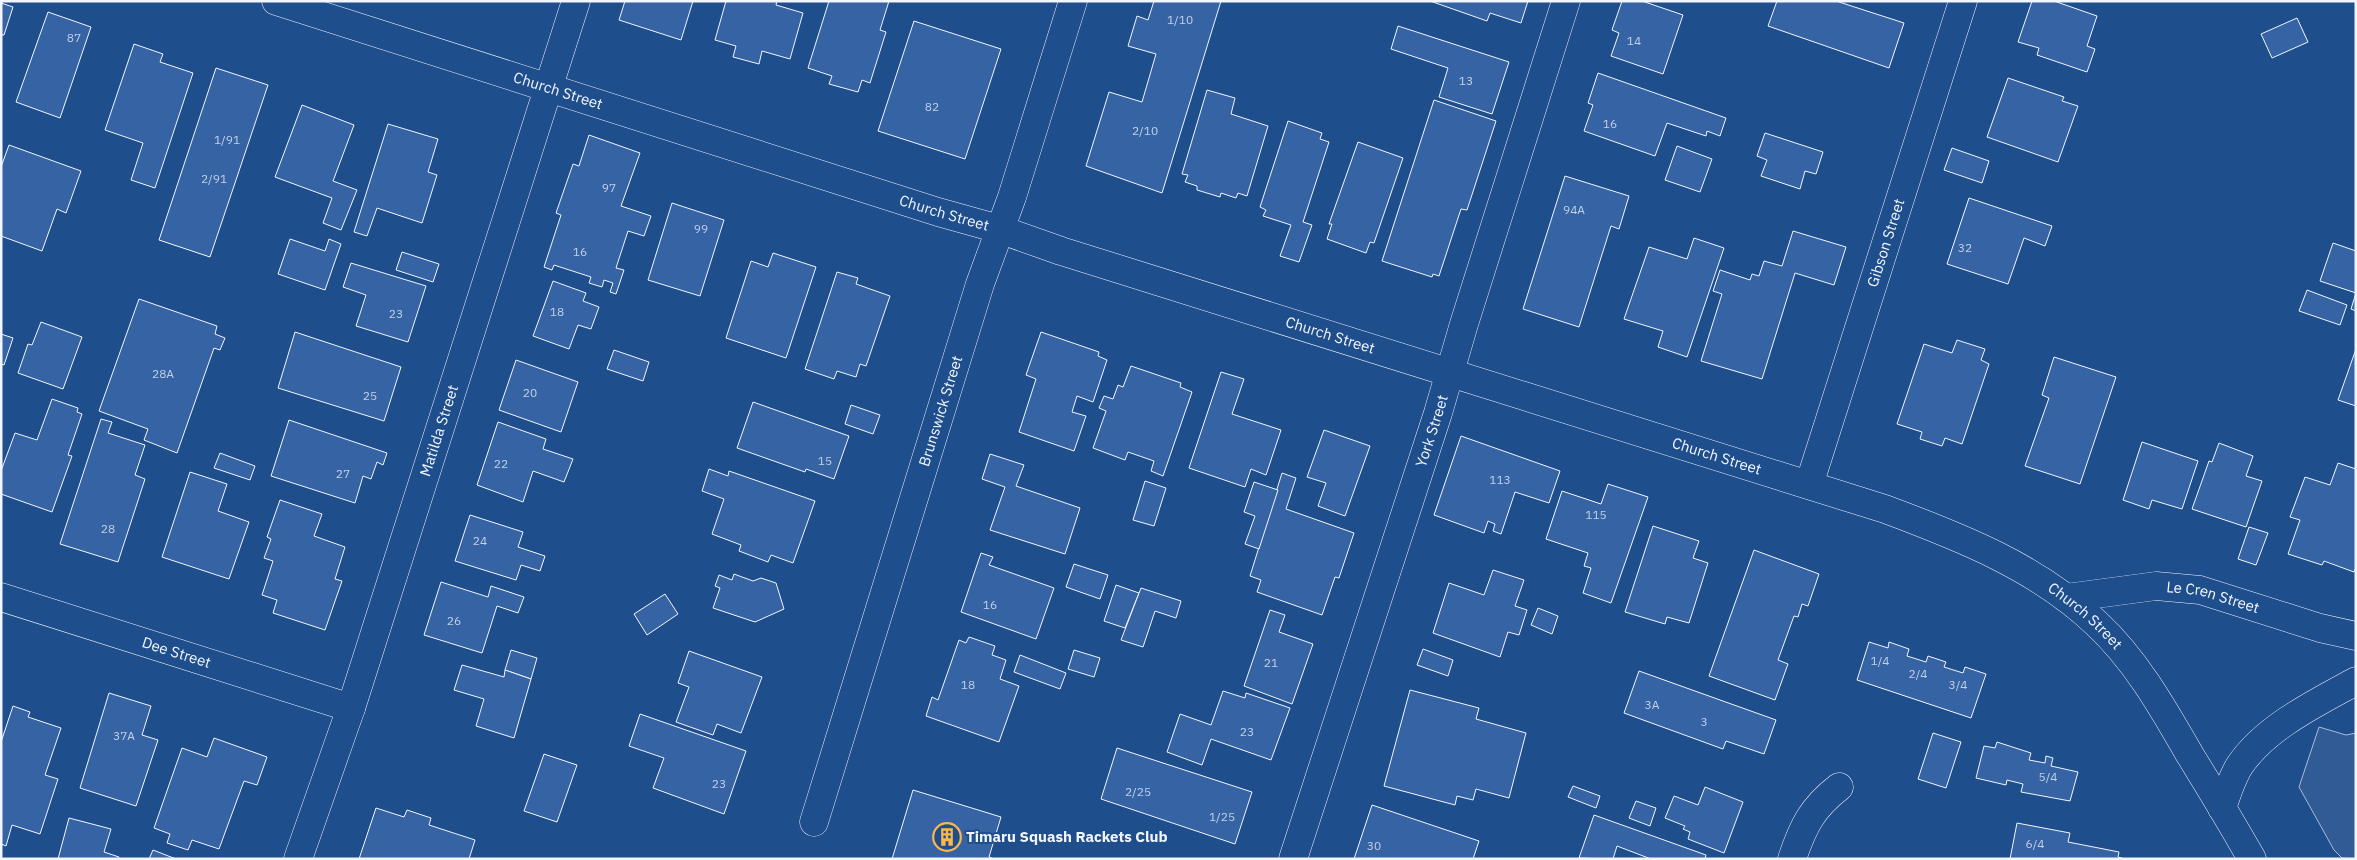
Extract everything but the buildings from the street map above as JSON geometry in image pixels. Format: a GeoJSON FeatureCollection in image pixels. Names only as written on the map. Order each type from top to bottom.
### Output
{"type":"FeatureCollection","features":[{"type":"Feature","properties":{"kind":"street","name":"Church Street"},"geometry":{"type":"LineString","coordinates":[[276,1],[938,212],[999,229],[1061,251],[1451,371],[1884,509],[1946,532],[1994,554],[2066,598],[2096,622],[2115,642],[2147,683],[2252,859]]}},
{"type":"Feature","properties":{"kind":"street","name":"Matilda Street"},"geometry":{"type":"LineString","coordinates":[[298,859],[350,708],[576,1]]}},
{"type":"Feature","properties":{"kind":"street","name":"Brunswick Street"},"geometry":{"type":"LineString","coordinates":[[814,822],[980,284],[1012,196],[1073,1]]}},
{"type":"Feature","properties":{"kind":"street","name":"York Street"},"geometry":{"type":"LineString","coordinates":[[1293,859],[1451,371],[1464,324],[1566,1]]}},
{"type":"Feature","properties":{"kind":"street","name":"Gibson Street"},"geometry":{"type":"LineString","coordinates":[[1809,485],[1963,1]]}},
{"type":"Feature","properties":{"kind":"street","name":"Le Cren Street"},"geometry":{"type":"LineString","coordinates":[[2066,598],[2156,586],[2200,590],[2320,628],[2356,636]]}},
{"type":"Feature","properties":{"kind":"street","name":"Dee Street"},"geometry":{"type":"LineString","coordinates":[[1,597],[350,708]]}},
{"type":"Feature","properties":{"kind":"street"},"geometry":{"type":"LineString","coordinates":[[2222,808],[2239,766],[2258,746],[2284,723],[2356,681]]}},
{"type":"Feature","properties":{"kind":"street"},"geometry":{"type":"LineString","coordinates":[[1792,859],[1809,816],[1823,800],[1839,787]]}},
{"type":"Feature","properties":{"kind":"shaded area"},"geometry":{"type":"Polygon","coordinates":[[[2319,727],[2346,735],[2356,733],[2356,859],[2342,858],[2334,850],[2299,787],[2319,727]]]}},
{"type":"Feature","properties":{"kind":"place","name":"Timaru Squash Rackets Club"},"geometry":{"type":"Point","coordinates":[947,837]}}]}
